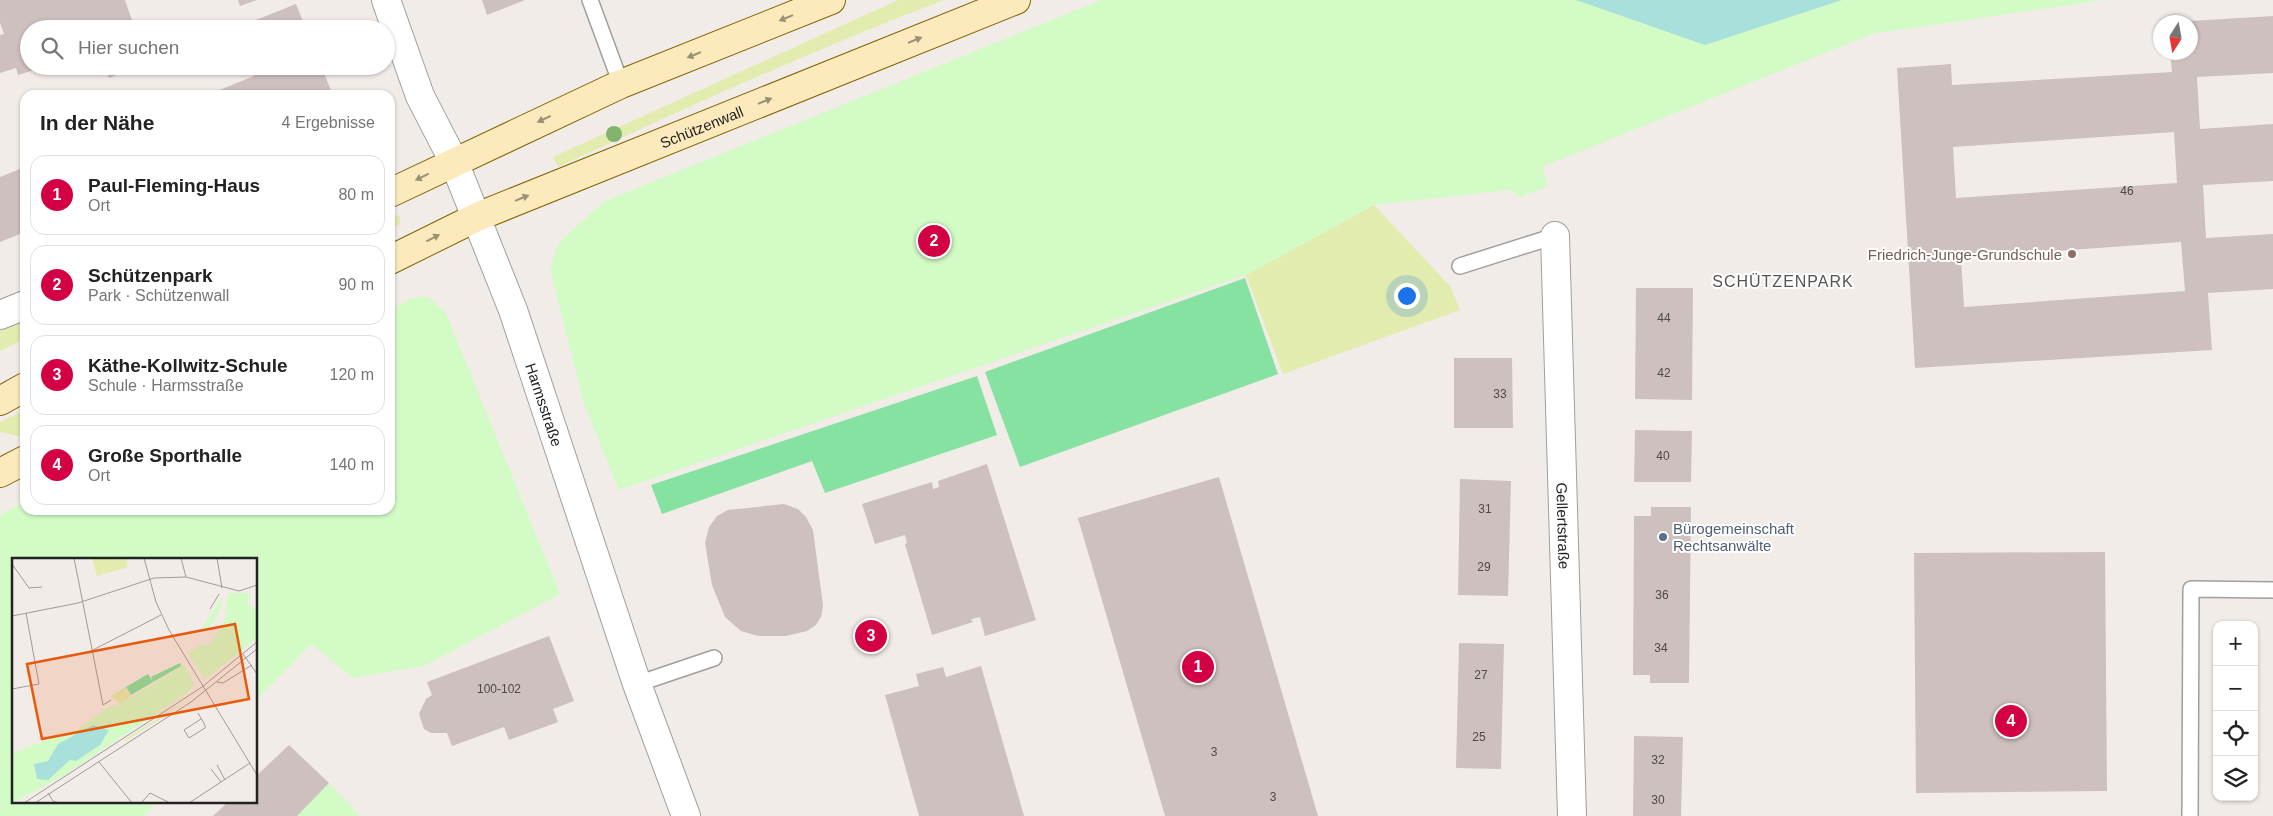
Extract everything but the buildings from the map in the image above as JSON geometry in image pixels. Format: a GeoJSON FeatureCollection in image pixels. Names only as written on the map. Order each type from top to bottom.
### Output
{"type":"FeatureCollection","features":[{"type":"Feature","properties":{"kind":"main road"},"geometry":{"type":"LineString","coordinates":[[395,191],[621,84],[831,0]]}},
{"type":"Feature","properties":{"kind":"main road","name":"Schützenwall"},"geometry":{"type":"LineString","coordinates":[[395,257],[477,216],[1016,0]]}},
{"type":"Feature","properties":{"kind":"main road"},"geometry":{"type":"LineString","coordinates":[[0,401],[20,390]]}},
{"type":"Feature","properties":{"kind":"main road"},"geometry":{"type":"LineString","coordinates":[[0,473],[20,463]]}},
{"type":"Feature","properties":{"kind":"street","name":"Harmsstraße"},"geometry":{"type":"LineString","coordinates":[[386,0],[393,20]]}},
{"type":"Feature","properties":{"kind":"street","name":"Harmsstraße"},"geometry":{"type":"LineString","coordinates":[[395,25],[420,96],[454,162],[513,310],[637,684],[686,816]]}},
{"type":"Feature","properties":{"kind":"street","name":"Gellertstraße"},"geometry":{"type":"LineString","coordinates":[[1555,236],[1572,816]]}},
{"type":"Feature","properties":{"kind":"street"},"geometry":{"type":"LineString","coordinates":[[0,315],[20,306]]}},
{"type":"Feature","properties":{"kind":"lane"},"geometry":{"type":"LineString","coordinates":[[590,0],[621,84]]}},
{"type":"Feature","properties":{"kind":"lane"},"geometry":{"type":"LineString","coordinates":[[1460,266],[1555,236]]}},
{"type":"Feature","properties":{"kind":"lane"},"geometry":{"type":"LineString","coordinates":[[2190,816],[2190,589],[2273,590]]}},
{"type":"Feature","properties":{"kind":"lane"},"geometry":{"type":"LineString","coordinates":[[637,684],[714,658]]}},
{"type":"Feature","properties":{"kind":"green space"},"geometry":{"type":"Polygon","coordinates":[[[898,0],[944,0],[749,80],[558,167],[553,157],[898,0]]]}},
{"type":"Feature","properties":{"kind":"green space"},"geometry":{"type":"Polygon","coordinates":[[[1101,0],[2103,0],[1872,34],[1542,167],[1548,186],[1521,197],[1509,190],[1374,205],[1246,275],[619,490],[584,404],[550,270],[556,248],[566,235],[605,201],[1101,0]]]}},
{"type":"Feature","properties":{"kind":"green space"},"geometry":{"type":"Polygon","coordinates":[[[1374,205],[1450,286],[1460,310],[1283,374],[1246,275],[1374,205]]]}},
{"type":"Feature","properties":{"kind":"green space"},"geometry":{"type":"Polygon","coordinates":[[[395,216],[400,216],[400,224],[395,226],[395,216]]]}},
{"type":"Feature","properties":{"kind":"green space"},"geometry":{"type":"Polygon","coordinates":[[[1245,278],[1278,374],[1020,467],[985,372],[1245,278]]]}},
{"type":"Feature","properties":{"kind":"green space"},"geometry":{"type":"Polygon","coordinates":[[[428,297],[446,313],[560,594],[424,666],[353,678],[311,644],[258,698],[258,558],[12,558],[12,804],[155,804],[144,816],[0,816],[0,515],[20,505],[20,515],[395,515],[395,307],[412,298],[428,297]]]}},
{"type":"Feature","properties":{"kind":"green space"},"geometry":{"type":"Polygon","coordinates":[[[20,319],[20,341],[0,351],[0,328],[20,319]]]}},
{"type":"Feature","properties":{"kind":"green space"},"geometry":{"type":"Polygon","coordinates":[[[977,376],[997,435],[825,493],[812,461],[662,514],[651,485],[977,376]]]}},
{"type":"Feature","properties":{"kind":"green space"},"geometry":{"type":"Polygon","coordinates":[[[20,412],[20,437],[0,432],[0,422],[20,412]]]}},
{"type":"Feature","properties":{"kind":"green space"},"geometry":{"type":"Polygon","coordinates":[[[329,783],[360,816],[297,816],[329,783]]]}},
{"type":"Feature","properties":{"kind":"water"},"geometry":{"type":"Polygon","coordinates":[[[1576,0],[1842,0],[1705,45],[1576,0]]]}},
{"type":"Feature","properties":{"kind":"place","name":"Schützenpark"},"geometry":{"type":"Point","coordinates":[934,241]}},
{"type":"Feature","properties":{"kind":"place","name":"Friedrich-Junge-Grundschule"},"geometry":{"type":"Point","coordinates":[2072,254]}},
{"type":"Feature","properties":{"kind":"place","name":"Bürogemeinschaft Rechtsanwälte"},"geometry":{"type":"Point","coordinates":[1663,537]}},
{"type":"Feature","properties":{"kind":"place","name":"Käthe-Kollwitz-Schule"},"geometry":{"type":"Point","coordinates":[871,636]}},
{"type":"Feature","properties":{"kind":"place","name":"Paul-Fleming-Haus"},"geometry":{"type":"Point","coordinates":[1198,667]}},
{"type":"Feature","properties":{"kind":"place","name":"Große Sporthalle"},"geometry":{"type":"Point","coordinates":[2011,721]}},
{"type":"Feature","properties":{"kind":"district","name":"SCHÜTZENPARK"},"geometry":{"type":"Point","coordinates":[1783,281]}}]}
